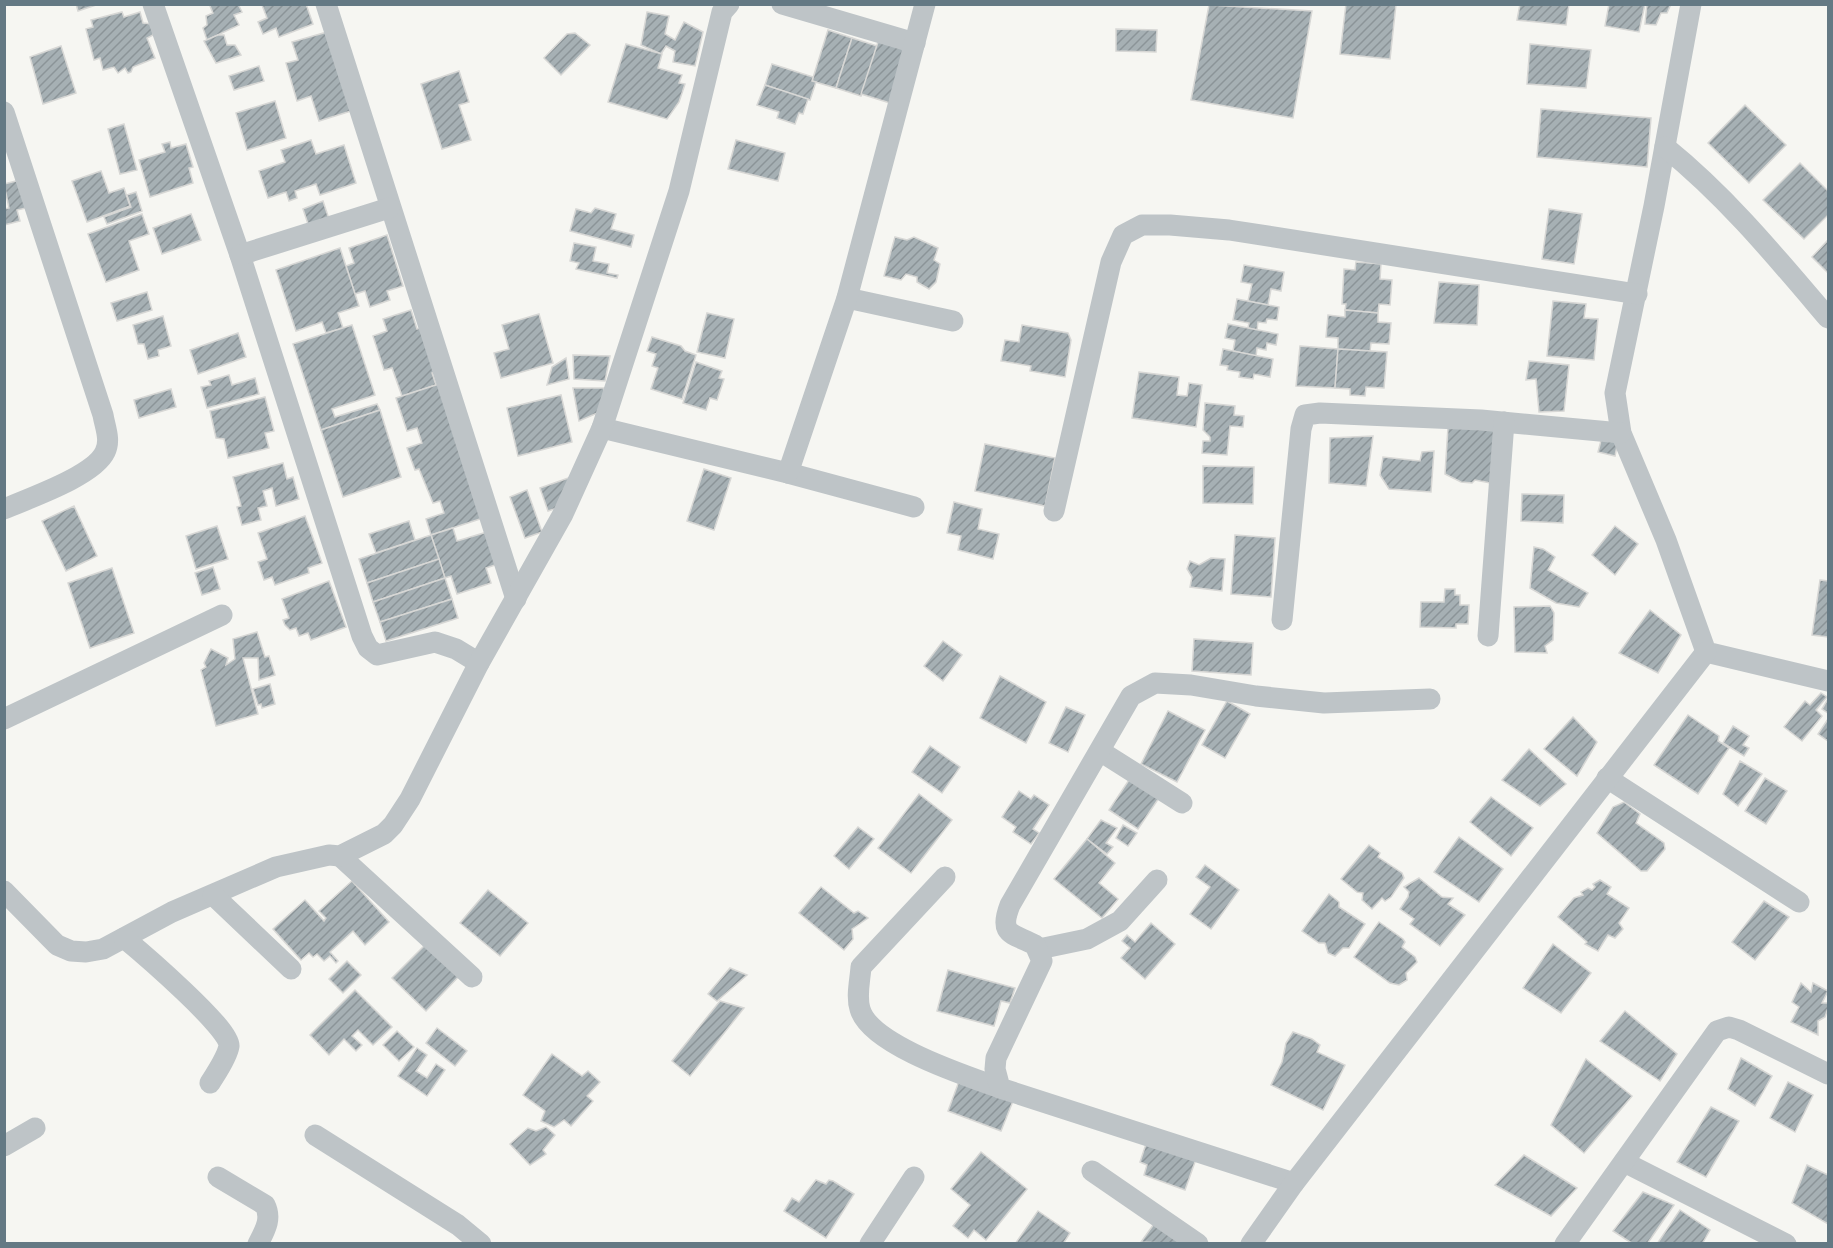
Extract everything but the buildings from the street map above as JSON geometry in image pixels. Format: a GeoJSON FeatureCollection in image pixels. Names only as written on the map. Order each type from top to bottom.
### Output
{"type":"FeatureCollection","features":[{"type":"Feature","properties":{"kind":"street"},"geometry":{"type":"LineString","coordinates":[[153,4],[240,255],[365,642],[377,655],[435,642],[456,649],[479,663]]}},
{"type":"Feature","properties":{"kind":"street"},"geometry":{"type":"LineString","coordinates":[[326,4],[389,208],[516,599]]}},
{"type":"Feature","properties":{"kind":"street"},"geometry":{"type":"LineString","coordinates":[[4,891],[57,945],[71,951],[86,952],[103,949],[172,912],[276,867],[329,855],[340,856],[376,838],[393,825],[410,799],[479,663],[563,514],[602,428],[679,191],[722,12],[729,4]]}},
{"type":"Feature","properties":{"kind":"street"},"geometry":{"type":"LineString","coordinates":[[782,4],[915,43]]}},
{"type":"Feature","properties":{"kind":"street"},"geometry":{"type":"LineString","coordinates":[[788,473],[847,298],[925,4]]}},
{"type":"Feature","properties":{"kind":"street"},"geometry":{"type":"LineString","coordinates":[[1691,4],[1637,294],[1616,393],[1621,433],[1666,540],[1706,652]]}},
{"type":"Feature","properties":{"kind":"street"},"geometry":{"type":"LineString","coordinates":[[4,112],[103,415],[108,439],[105,453],[75,477],[4,508]]}},
{"type":"Feature","properties":{"kind":"street"},"geometry":{"type":"LineString","coordinates":[[1665,147],[1688,165],[1753,230],[1828,318]]}},
{"type":"Feature","properties":{"kind":"street"},"geometry":{"type":"LineString","coordinates":[[240,255],[389,208]]}},
{"type":"Feature","properties":{"kind":"street"},"geometry":{"type":"LineString","coordinates":[[1054,511],[1111,262],[1123,236],[1142,225],[1229,230],[1637,294]]}},
{"type":"Feature","properties":{"kind":"street"},"geometry":{"type":"LineString","coordinates":[[847,298],[953,321]]}},
{"type":"Feature","properties":{"kind":"street"},"geometry":{"type":"LineString","coordinates":[[1282,620],[1301,429],[1305,416],[1320,413],[1504,422],[1621,433]]}},
{"type":"Feature","properties":{"kind":"street"},"geometry":{"type":"LineString","coordinates":[[1488,636],[1504,422]]}},
{"type":"Feature","properties":{"kind":"street"},"geometry":{"type":"LineString","coordinates":[[602,428],[788,473],[914,507]]}},
{"type":"Feature","properties":{"kind":"street"},"geometry":{"type":"LineString","coordinates":[[4,719],[222,615]]}},
{"type":"Feature","properties":{"kind":"street"},"geometry":{"type":"LineString","coordinates":[[1706,652],[1828,681]]}},
{"type":"Feature","properties":{"kind":"street"},"geometry":{"type":"LineString","coordinates":[[1251,1244],[1294,1183],[1706,652]]}},
{"type":"Feature","properties":{"kind":"street"},"geometry":{"type":"LineString","coordinates":[[1157,880],[1120,921],[1088,939],[1039,950],[1010,933],[1005,925],[1005,917],[1010,905],[1131,696],[1155,683],[1191,685],[1256,696],[1324,703],[1430,699]]}},
{"type":"Feature","properties":{"kind":"street"},"geometry":{"type":"LineString","coordinates":[[1100,751],[1182,803]]}},
{"type":"Feature","properties":{"kind":"street"},"geometry":{"type":"LineString","coordinates":[[1607,778],[1799,902]]}},
{"type":"Feature","properties":{"kind":"street"},"geometry":{"type":"LineString","coordinates":[[340,856],[472,977]]}},
{"type":"Feature","properties":{"kind":"street"},"geometry":{"type":"LineString","coordinates":[[945,877],[861,967],[860,1011],[873,1028],[920,1059],[1000,1088],[1294,1183]]}},
{"type":"Feature","properties":{"kind":"street"},"geometry":{"type":"LineString","coordinates":[[213,895],[291,969]]}},
{"type":"Feature","properties":{"kind":"street"},"geometry":{"type":"LineString","coordinates":[[124,938],[201,1008],[228,1037],[229,1046],[210,1083]]}},
{"type":"Feature","properties":{"kind":"street"},"geometry":{"type":"LineString","coordinates":[[1000,1088],[995,1069],[996,1058],[1038,973],[1042,961],[1039,950]]}},
{"type":"Feature","properties":{"kind":"street"},"geometry":{"type":"LineString","coordinates":[[1566,1244],[1722,1028],[1729,1027],[1754,1036],[1828,1074]]}},
{"type":"Feature","properties":{"kind":"street"},"geometry":{"type":"LineString","coordinates":[[4,1146],[35,1128]]}},
{"type":"Feature","properties":{"kind":"street"},"geometry":{"type":"LineString","coordinates":[[315,1135],[458,1225],[481,1244]]}},
{"type":"Feature","properties":{"kind":"street"},"geometry":{"type":"LineString","coordinates":[[1624,1162],[1786,1244]]}},
{"type":"Feature","properties":{"kind":"street"},"geometry":{"type":"LineString","coordinates":[[1092,1171],[1198,1244]]}},
{"type":"Feature","properties":{"kind":"street"},"geometry":{"type":"LineString","coordinates":[[218,1177],[265,1205],[269,1212],[267,1227],[258,1244]]}},
{"type":"Feature","properties":{"kind":"street"},"geometry":{"type":"LineString","coordinates":[[870,1244],[914,1177]]}}]}
